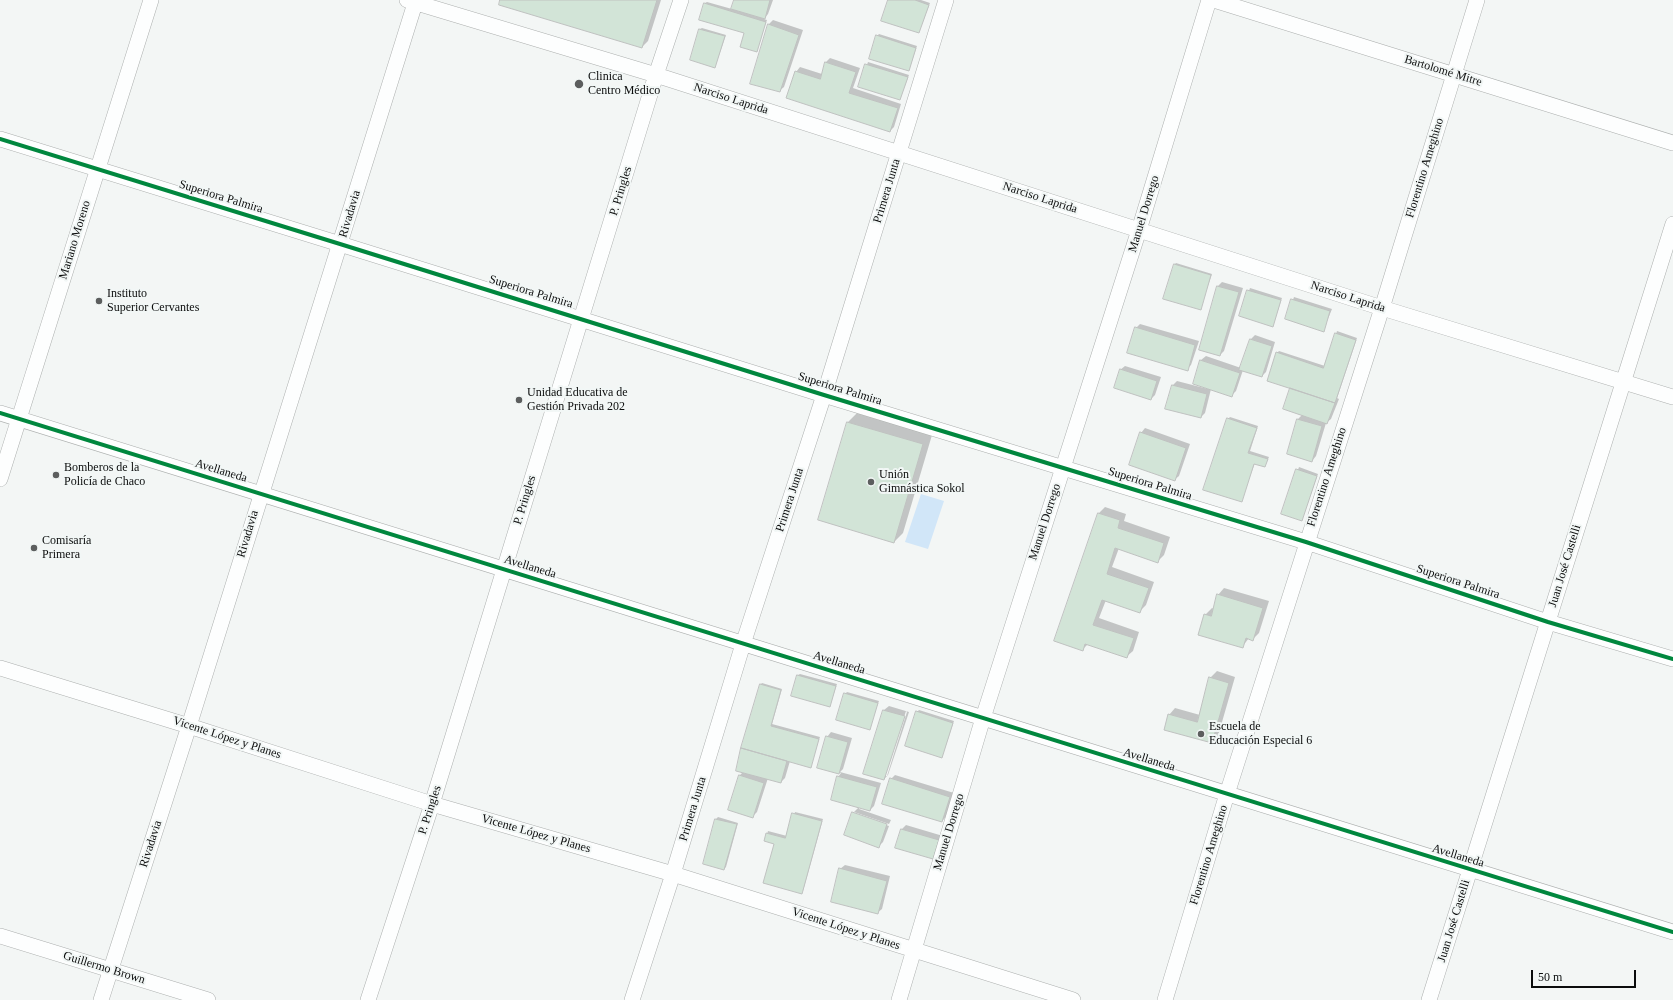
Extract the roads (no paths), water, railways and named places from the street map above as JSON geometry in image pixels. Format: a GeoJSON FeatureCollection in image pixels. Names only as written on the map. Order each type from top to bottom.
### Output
{"type":"FeatureCollection","features":[{"type":"Feature","properties":{"kind":"street","name":"Mariano Moreno"},"geometry":{"type":"LineString","coordinates":[[0,480],[151,0]]}},
{"type":"Feature","properties":{"kind":"street","name":"P. Pringles"},"geometry":{"type":"LineString","coordinates":[[368,1000],[432,804],[656,75],[681,0]]}},
{"type":"Feature","properties":{"kind":"street","name":"Primera Junta"},"geometry":{"type":"LineString","coordinates":[[632,1000],[673,874],[743,644],[824,395],[946,0]]}},
{"type":"Feature","properties":{"kind":"street","name":"Manuel Dorrego"},"geometry":{"type":"LineString","coordinates":[[899,1000],[983,718],[1139,230],[1209,0]]}},
{"type":"Feature","properties":{"kind":"street","name":"Bartolomé Mitre"},"geometry":{"type":"LineString","coordinates":[[1214,0],[1673,143]]}},
{"type":"Feature","properties":{"kind":"street","name":"Florentino Ameghino"},"geometry":{"type":"LineString","coordinates":[[1165,1000],[1227,794],[1306,542],[1382,308],[1477,0]]}},
{"type":"Feature","properties":{"kind":"street","name":"Narciso Laprida"},"geometry":{"type":"LineString","coordinates":[[413,1],[656,75],[1382,308],[1673,397]]}},
{"type":"Feature","properties":{"kind":"street","name":"Rivadavia"},"geometry":{"type":"LineString","coordinates":[[101,1000],[189,726],[260,494],[340,244],[413,1]]}},
{"type":"Feature","properties":{"kind":"street","name":"Superiora Palmira"},"geometry":{"type":"LineString","coordinates":[[0,140],[824,395],[1306,542],[1548,622],[1673,660]]}},
{"type":"Feature","properties":{"kind":"street","name":"Juan José Castelli"},"geometry":{"type":"LineString","coordinates":[[1429,1000],[1673,224]]}},
{"type":"Feature","properties":{"kind":"street","name":"Avellaneda"},"geometry":{"type":"LineString","coordinates":[[0,413],[1673,932]]}},
{"type":"Feature","properties":{"kind":"street","name":"Vicente López y Planes"},"geometry":{"type":"LineString","coordinates":[[0,668],[189,726],[432,804],[673,874],[1073,1000]]}},
{"type":"Feature","properties":{"kind":"street","name":"Guillermo Brown"},"geometry":{"type":"LineString","coordinates":[[0,936],[208,1000]]}},
{"type":"Feature","properties":{"kind":"water"},"geometry":{"type":"Polygon","coordinates":[[[921,494],[944,501],[928,549],[905,542],[921,494]]]}},
{"type":"Feature","properties":{"kind":"place","name":"Clinica Centro Médico"},"geometry":{"type":"Point","coordinates":[579,84]}},
{"type":"Feature","properties":{"kind":"place","name":"Instituto Superior Cervantes"},"geometry":{"type":"Point","coordinates":[99,301]}},
{"type":"Feature","properties":{"kind":"place","name":"Unidad Educativa de Gestión Privada 202"},"geometry":{"type":"Point","coordinates":[519,400]}},
{"type":"Feature","properties":{"kind":"place","name":"Bomberos de la Policía de Chaco"},"geometry":{"type":"Point","coordinates":[56,475]}},
{"type":"Feature","properties":{"kind":"place","name":"Unión Gimnástica Sokol"},"geometry":{"type":"Point","coordinates":[871,482]}},
{"type":"Feature","properties":{"kind":"place","name":"Comisaría Primera"},"geometry":{"type":"Point","coordinates":[34,548]}},
{"type":"Feature","properties":{"kind":"place","name":"Escuela de Educación Especial 6"},"geometry":{"type":"Point","coordinates":[1201,734]}}]}
